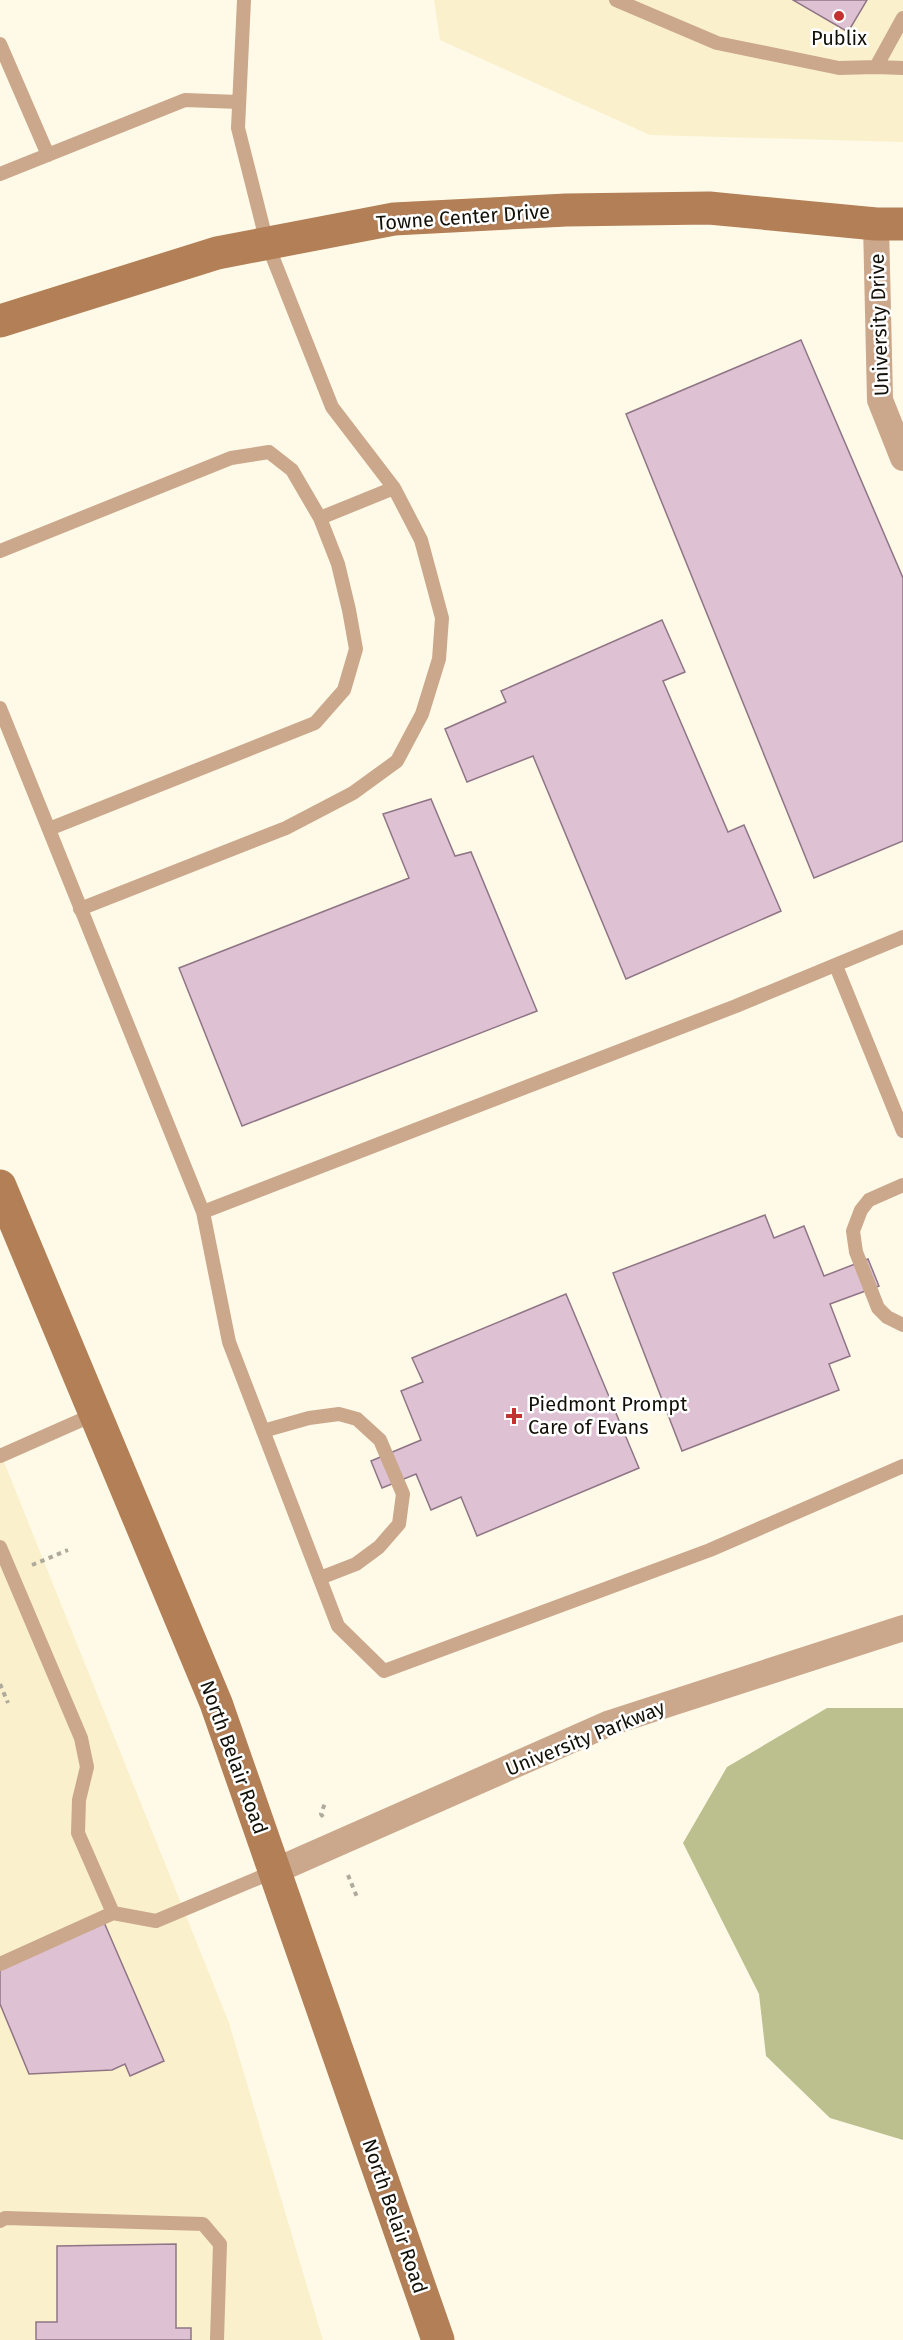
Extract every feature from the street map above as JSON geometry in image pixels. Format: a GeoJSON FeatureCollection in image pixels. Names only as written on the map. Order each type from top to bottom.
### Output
{"type":"FeatureCollection","features":[{"type":"Feature","properties":{"kind":"main road","name":"Towne Center Drive"},"geometry":{"type":"LineString","coordinates":[[0,321],[217,253],[394,219],[566,210],[709,208],[889,224]]}},
{"type":"Feature","properties":{"kind":"main road","name":"North Belair Road"},"geometry":{"type":"LineString","coordinates":[[0,1186],[216,1703],[438,2340]]}},
{"type":"Feature","properties":{"kind":"street","name":"University Drive"},"geometry":{"type":"LineString","coordinates":[[889,224],[880,400],[903,458]]}},
{"type":"Feature","properties":{"kind":"street","name":"University Parkway"},"geometry":{"type":"LineString","coordinates":[[275,1871],[610,1723],[903,1628]]}},
{"type":"Feature","properties":{"kind":"lane"},"geometry":{"type":"LineString","coordinates":[[80,909],[286,828],[353,793],[397,761],[422,714],[439,658],[442,618],[421,540],[394,488],[332,407],[267,243],[238,128],[244,0]]}},
{"type":"Feature","properties":{"kind":"lane"},"geometry":{"type":"LineString","coordinates":[[616,0],[717,43],[839,68],[903,68]]}},
{"type":"Feature","properties":{"kind":"lane"},"geometry":{"type":"LineString","coordinates":[[876,67],[903,18]]}},
{"type":"Feature","properties":{"kind":"lane"},"geometry":{"type":"LineString","coordinates":[[0,44],[48,155]]}},
{"type":"Feature","properties":{"kind":"lane"},"geometry":{"type":"LineString","coordinates":[[0,174],[185,100],[239,102]]}},
{"type":"Feature","properties":{"kind":"lane"},"geometry":{"type":"LineString","coordinates":[[0,551],[231,458],[269,452],[292,470],[320,518],[338,564],[356,649],[344,690],[315,723],[49,829]]}},
{"type":"Feature","properties":{"kind":"lane"},"geometry":{"type":"LineString","coordinates":[[320,518],[394,488]]}},
{"type":"Feature","properties":{"kind":"lane"},"geometry":{"type":"LineString","coordinates":[[0,708],[203,1212],[229,1342],[339,1626],[384,1671],[710,1550],[903,1466]]}},
{"type":"Feature","properties":{"kind":"lane"},"geometry":{"type":"LineString","coordinates":[[203,1212],[836,966],[903,937]]}},
{"type":"Feature","properties":{"kind":"lane"},"geometry":{"type":"LineString","coordinates":[[836,966],[903,1131]]}},
{"type":"Feature","properties":{"kind":"lane"},"geometry":{"type":"LineString","coordinates":[[903,1185],[869,1200],[861,1209],[853,1231],[856,1252],[878,1308],[887,1317],[903,1325]]}},
{"type":"Feature","properties":{"kind":"lane"},"geometry":{"type":"LineString","coordinates":[[0,1456],[95,1414]]}},
{"type":"Feature","properties":{"kind":"lane"},"geometry":{"type":"LineString","coordinates":[[263,1431],[309,1418],[339,1414],[357,1419],[380,1440],[403,1494],[399,1524],[379,1547],[356,1564],[320,1578]]}},
{"type":"Feature","properties":{"kind":"lane"},"geometry":{"type":"LineString","coordinates":[[0,1547],[81,1738],[87,1767],[80,1800],[78,1833],[113,1913]]}},
{"type":"Feature","properties":{"kind":"lane"},"geometry":{"type":"LineString","coordinates":[[0,1964],[113,1913],[156,1921],[275,1871]]}},
{"type":"Feature","properties":{"kind":"lane"},"geometry":{"type":"LineString","coordinates":[[0,2221],[5,2218],[203,2224],[220,2244],[217,2340]]}},
{"type":"Feature","properties":{"kind":"path"},"geometry":{"type":"LineString","coordinates":[[29,1566],[68,1550]]}},
{"type":"Feature","properties":{"kind":"path"},"geometry":{"type":"LineString","coordinates":[[0,1684],[8,1703]]}},
{"type":"Feature","properties":{"kind":"path"},"geometry":{"type":"LineString","coordinates":[[325,1803],[321,1814],[327,1823]]}},
{"type":"Feature","properties":{"kind":"path"},"geometry":{"type":"LineString","coordinates":[[348,1875],[357,1897]]}},
{"type":"Feature","properties":{"kind":"shaded area"},"geometry":{"type":"Polygon","coordinates":[[[434,0],[903,0],[903,142],[650,135],[440,40],[434,0]]]}},
{"type":"Feature","properties":{"kind":"shaded area"},"geometry":{"type":"Polygon","coordinates":[[[0,1452],[229,2023],[323,2340],[0,2340],[0,1452]]]}},
{"type":"Feature","properties":{"kind":"green space"},"geometry":{"type":"Polygon","coordinates":[[[827,1708],[903,1708],[903,2140],[830,2118],[766,2056],[759,1994],[683,1843],[727,1767],[827,1708]]]}},
{"type":"Feature","properties":{"kind":"building","name":"Publix"},"geometry":{"type":"Polygon","coordinates":[[[793,0],[867,0],[848,32],[793,0]]]}},
{"type":"Feature","properties":{"kind":"building"},"geometry":{"type":"Polygon","coordinates":[[[801,340],[903,578],[903,841],[814,878],[626,414],[801,340]]]}},
{"type":"Feature","properties":{"kind":"building"},"geometry":{"type":"Polygon","coordinates":[[[662,620],[685,672],[663,681],[728,832],[744,825],[781,911],[626,979],[533,756],[467,782],[445,729],[506,702],[501,691],[662,620]]]}},
{"type":"Feature","properties":{"kind":"building"},"geometry":{"type":"Polygon","coordinates":[[[431,799],[455,856],[471,852],[537,1011],[242,1126],[179,968],[409,878],[383,814],[431,799]]]}},
{"type":"Feature","properties":{"kind":"building"},"geometry":{"type":"Polygon","coordinates":[[[765,1215],[774,1238],[804,1226],[824,1276],[868,1259],[879,1286],[830,1304],[850,1356],[829,1364],[839,1390],[682,1451],[613,1273],[765,1215]]]}},
{"type":"Feature","properties":{"kind":"building","name":"Piedmont Prompt Care of Evans"},"geometry":{"type":"Polygon","coordinates":[[[566,1294],[639,1468],[477,1536],[461,1497],[431,1510],[416,1474],[382,1488],[371,1461],[421,1440],[401,1391],[423,1382],[412,1358],[566,1294]]]}},
{"type":"Feature","properties":{"kind":"building"},"geometry":{"type":"Polygon","coordinates":[[[103,1920],[164,2061],[130,2076],[125,2064],[112,2070],[29,2074],[0,2004],[0,1965],[103,1920]]]}},
{"type":"Feature","properties":{"kind":"building"},"geometry":{"type":"Polygon","coordinates":[[[176,2244],[176,2328],[191,2328],[191,2340],[36,2340],[36,2322],[57,2322],[57,2246],[176,2244]]]}},
{"type":"Feature","properties":{"kind":"place","name":"Publix"},"geometry":{"type":"Point","coordinates":[839,16]}},
{"type":"Feature","properties":{"kind":"place","name":"Piedmont Prompt Care of Evans"},"geometry":{"type":"Point","coordinates":[514,1416]}}]}
